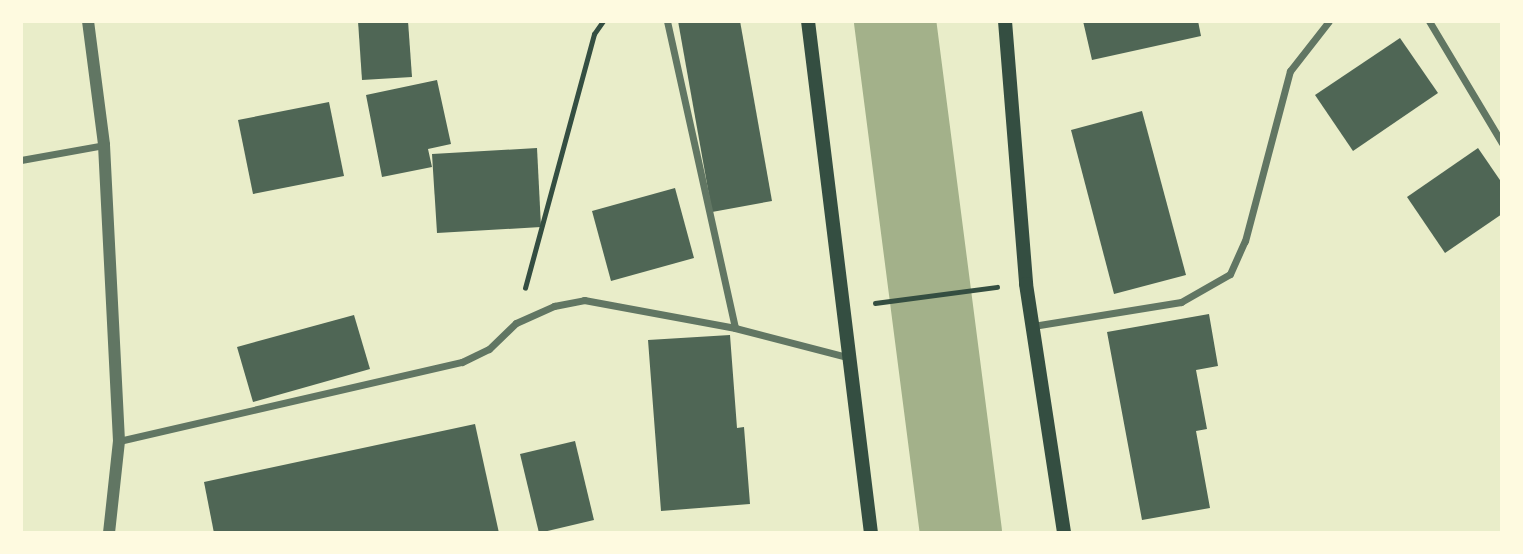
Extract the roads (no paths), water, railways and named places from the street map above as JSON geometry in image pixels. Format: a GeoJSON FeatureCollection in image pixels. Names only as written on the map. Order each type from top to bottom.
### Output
{"type":"FeatureCollection","features":[{"type":"Feature","properties":{"kind":"main road"},"geometry":{"type":"LineString","coordinates":[[808,21],[871,533]]}},
{"type":"Feature","properties":{"kind":"main road"},"geometry":{"type":"LineString","coordinates":[[1005,21],[1033,326],[1064,533]]}},
{"type":"Feature","properties":{"kind":"street"},"geometry":{"type":"LineString","coordinates":[[88,21],[104,145],[119,441],[109,533]]}},
{"type":"Feature","properties":{"kind":"street"},"geometry":{"type":"LineString","coordinates":[[667,21],[735,328]]}},
{"type":"Feature","properties":{"kind":"street"},"geometry":{"type":"LineString","coordinates":[[1033,326],[1181,302],[1230,274],[1245,241],[1290,71],[1329,21]]}},
{"type":"Feature","properties":{"kind":"street"},"geometry":{"type":"LineString","coordinates":[[1429,21],[1502,143]]}},
{"type":"Feature","properties":{"kind":"street"},"geometry":{"type":"LineString","coordinates":[[21,160],[104,145]]}},
{"type":"Feature","properties":{"kind":"street"},"geometry":{"type":"LineString","coordinates":[[119,441],[462,362],[489,349],[516,323],[554,306],[584,300],[735,328],[851,358]]}},
{"type":"Feature","properties":{"kind":"waterway"},"geometry":{"type":"LineString","coordinates":[[895,21],[961,533]]}}]}
